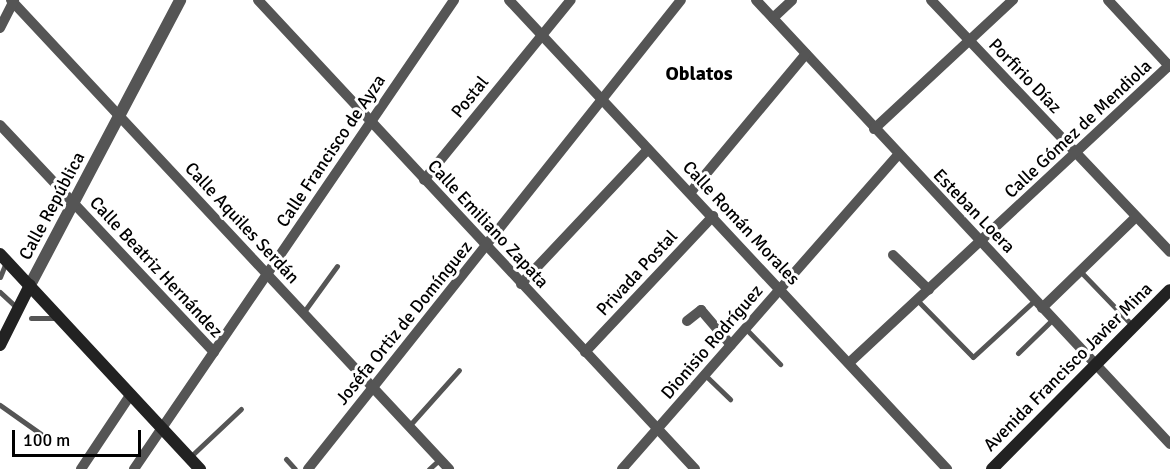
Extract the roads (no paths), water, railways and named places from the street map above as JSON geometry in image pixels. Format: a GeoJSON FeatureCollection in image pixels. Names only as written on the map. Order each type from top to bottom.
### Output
{"type":"FeatureCollection","features":[{"type":"Feature","properties":{"kind":"main road"},"geometry":{"type":"LineString","coordinates":[[3,258],[200,469]]}},
{"type":"Feature","properties":{"kind":"main road","name":"Calle República"},"geometry":{"type":"LineString","coordinates":[[0,345],[30,285]]}},
{"type":"Feature","properties":{"kind":"main road","name":"Avenida Francisco Javier Mina"},"geometry":{"type":"LineString","coordinates":[[992,469],[1170,290]]}},
{"type":"Feature","properties":{"kind":"street","name":"Calle República"},"geometry":{"type":"LineString","coordinates":[[30,285],[180,0]]}},
{"type":"Feature","properties":{"kind":"street","name":"Calle Emiliano Zapata"},"geometry":{"type":"LineString","coordinates":[[258,0],[694,469]]}},
{"type":"Feature","properties":{"kind":"street","name":"Calle Francisco de Ayza"},"geometry":{"type":"LineString","coordinates":[[134,469],[454,0]]}},
{"type":"Feature","properties":{"kind":"street","name":"Postal"},"geometry":{"type":"LineString","coordinates":[[424,180],[571,0]]}},
{"type":"Feature","properties":{"kind":"street","name":"Joséfa Ortiz de Domínguez"},"geometry":{"type":"LineString","coordinates":[[308,469],[681,0]]}},
{"type":"Feature","properties":{"kind":"street","name":"Esteban Loera"},"geometry":{"type":"LineString","coordinates":[[756,0],[898,155],[1170,444]]}},
{"type":"Feature","properties":{"kind":"street"},"geometry":{"type":"LineString","coordinates":[[773,18],[792,0]]}},
{"type":"Feature","properties":{"kind":"street","name":"Porfirio Díaz"},"geometry":{"type":"LineString","coordinates":[[931,0],[1170,252]]}},
{"type":"Feature","properties":{"kind":"street"},"geometry":{"type":"LineString","coordinates":[[874,129],[1013,0]]}},
{"type":"Feature","properties":{"kind":"street"},"geometry":{"type":"LineString","coordinates":[[1108,0],[1170,66]]}},
{"type":"Feature","properties":{"kind":"street","name":"Calle Aquiles Serdán"},"geometry":{"type":"LineString","coordinates":[[12,1],[449,469]]}},
{"type":"Feature","properties":{"kind":"street"},"geometry":{"type":"LineString","coordinates":[[0,28],[12,1]]}},
{"type":"Feature","properties":{"kind":"street","name":"Calle Román Morales"},"geometry":{"type":"LineString","coordinates":[[514,2],[602,101],[713,216],[947,469]]}},
{"type":"Feature","properties":{"kind":"street"},"geometry":{"type":"LineString","coordinates":[[690,193],[806,54]]}},
{"type":"Feature","properties":{"kind":"street","name":"Calle Gómez de Mendiola"},"geometry":{"type":"LineString","coordinates":[[850,363],[1170,66]]}},
{"type":"Feature","properties":{"kind":"street","name":"Calle Beatriz Hernández"},"geometry":{"type":"LineString","coordinates":[[0,125],[214,352]]}},
{"type":"Feature","properties":{"kind":"street"},"geometry":{"type":"LineString","coordinates":[[521,284],[648,149]]}},
{"type":"Feature","properties":{"kind":"street","name":"Dionisio Rodríguez"},"geometry":{"type":"LineString","coordinates":[[622,469],[898,155]]}},
{"type":"Feature","properties":{"kind":"street","name":"Privada Postal"},"geometry":{"type":"LineString","coordinates":[[585,352],[713,216]]}},
{"type":"Feature","properties":{"kind":"street"},"geometry":{"type":"LineString","coordinates":[[1039,304],[1080,271],[1136,217]]}},
{"type":"Feature","properties":{"kind":"street"},"geometry":{"type":"LineString","coordinates":[[893,255],[929,290]]}},
{"type":"Feature","properties":{"kind":"street"},"geometry":{"type":"LineString","coordinates":[[687,321],[701,310],[731,345]]}},
{"type":"Feature","properties":{"kind":"street"},"geometry":{"type":"LineString","coordinates":[[81,469],[131,394]]}},
{"type":"Feature","properties":{"kind":"lane"},"geometry":{"type":"LineString","coordinates":[[0,277],[3,258]]}},
{"type":"Feature","properties":{"kind":"lane"},"geometry":{"type":"LineString","coordinates":[[303,313],[337,266]]}},
{"type":"Feature","properties":{"kind":"lane"},"geometry":{"type":"LineString","coordinates":[[1080,271],[1134,327]]}},
{"type":"Feature","properties":{"kind":"lane"},"geometry":{"type":"LineString","coordinates":[[0,292],[18,309]]}},
{"type":"Feature","properties":{"kind":"lane"},"geometry":{"type":"LineString","coordinates":[[918,300],[973,357],[1039,304]]}},
{"type":"Feature","properties":{"kind":"lane"},"geometry":{"type":"LineString","coordinates":[[31,318],[61,318]]}},
{"type":"Feature","properties":{"kind":"lane"},"geometry":{"type":"LineString","coordinates":[[1018,353],[1053,319]]}},
{"type":"Feature","properties":{"kind":"lane"},"geometry":{"type":"LineString","coordinates":[[745,329],[780,364]]}},
{"type":"Feature","properties":{"kind":"lane"},"geometry":{"type":"LineString","coordinates":[[409,426],[459,370]]}},
{"type":"Feature","properties":{"kind":"lane"},"geometry":{"type":"LineString","coordinates":[[705,375],[730,399]]}},
{"type":"Feature","properties":{"kind":"lane"},"geometry":{"type":"LineString","coordinates":[[0,405],[41,434]]}},
{"type":"Feature","properties":{"kind":"lane"},"geometry":{"type":"LineString","coordinates":[[189,458],[241,410]]}},
{"type":"Feature","properties":{"kind":"lane"},"geometry":{"type":"LineString","coordinates":[[286,459],[295,469]]}},
{"type":"Feature","properties":{"kind":"lane"},"geometry":{"type":"LineString","coordinates":[[429,469],[440,459]]}},
{"type":"Feature","properties":{"kind":"district","name":"Oblatos"},"geometry":{"type":"Point","coordinates":[699,73]}}]}
